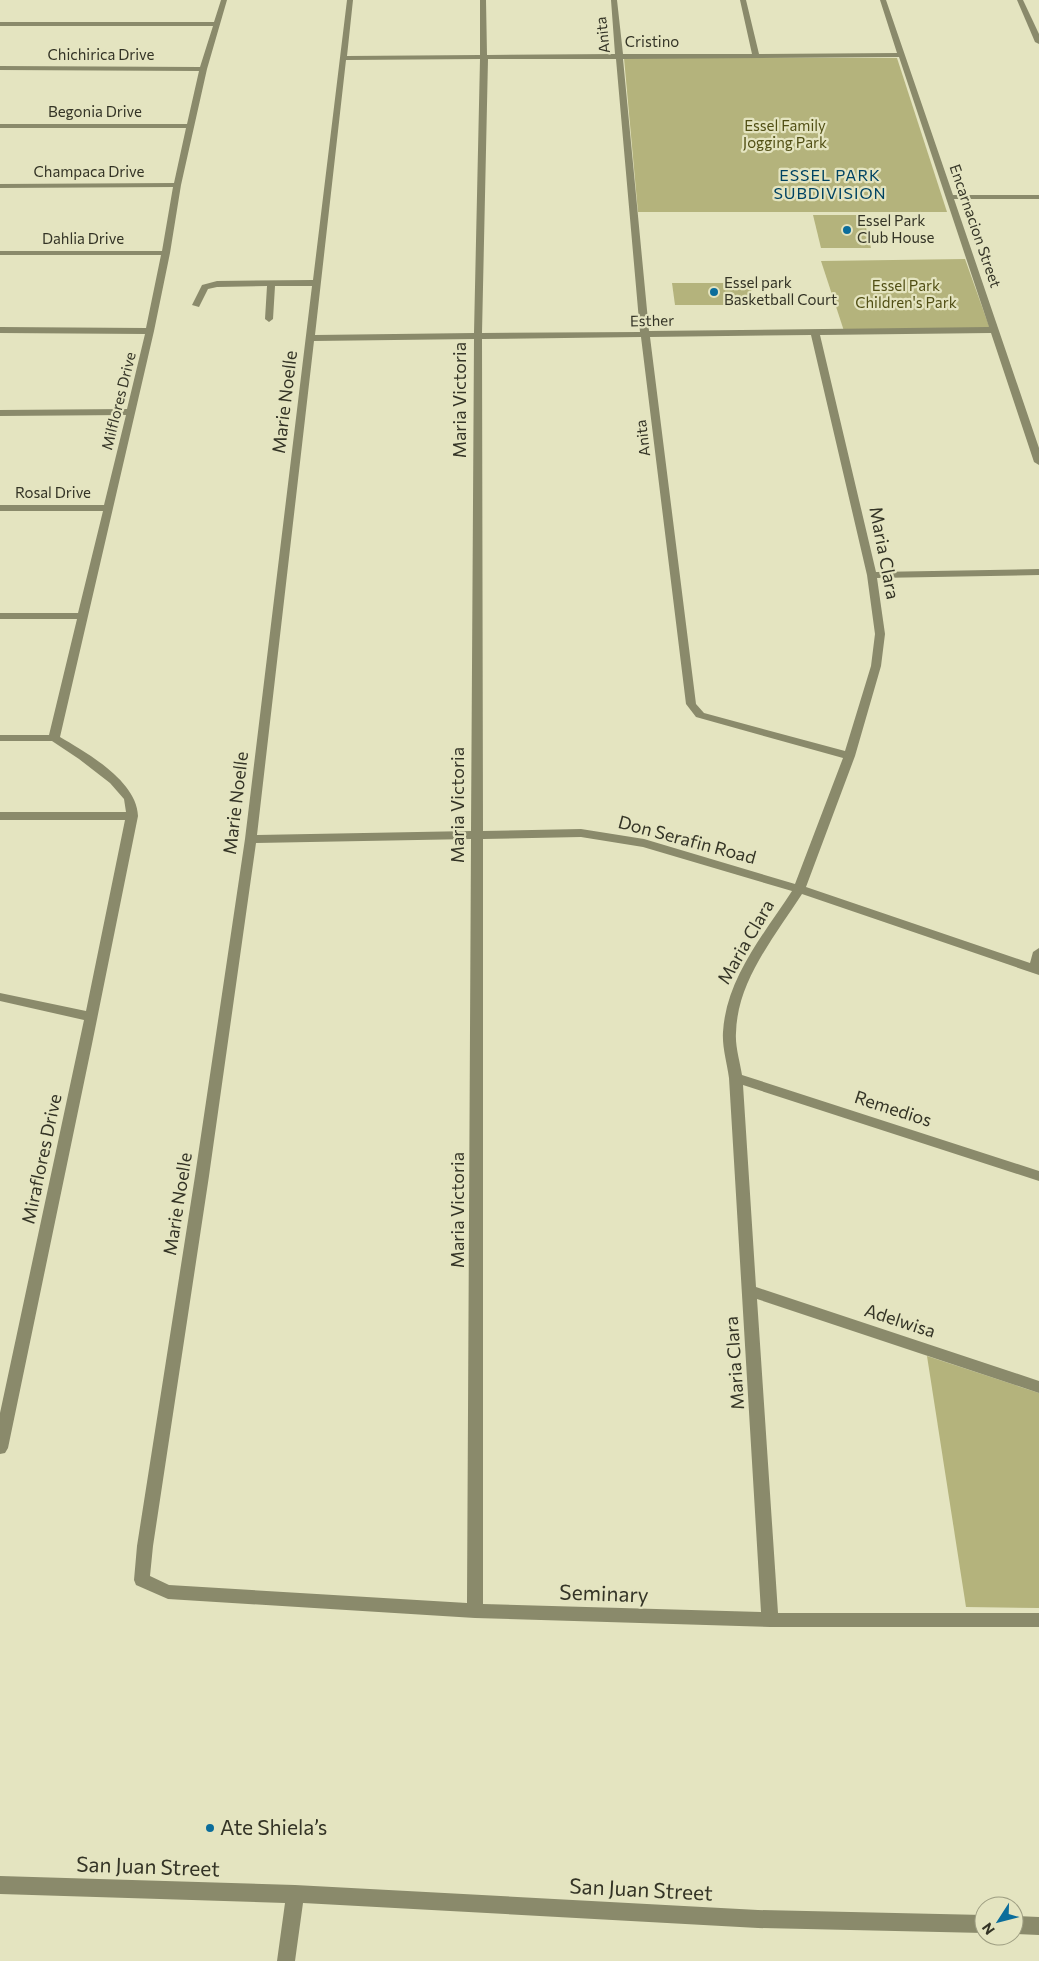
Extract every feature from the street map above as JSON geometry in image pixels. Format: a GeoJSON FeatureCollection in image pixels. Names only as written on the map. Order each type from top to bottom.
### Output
{"type":"FeatureCollection","features":[{"type":"Feature","properties":{"kind":"street","name":"Milflores Drive"},"geometry":{"type":"LineString","coordinates":[[54,738],[150,331],[177,186],[203,69],[224,0]]}},
{"type":"Feature","properties":{"kind":"street","name":"Marie Noelle"},"geometry":{"type":"LineString","coordinates":[[168,1592],[142,1580],[145,1546],[251,838],[311,338],[315,283],[350,0]]}},
{"type":"Feature","properties":{"kind":"street","name":"Maria Victoria"},"geometry":{"type":"LineString","coordinates":[[475,1611],[478,336],[484,58],[483,0]]}},
{"type":"Feature","properties":{"kind":"street","name":"Anita"},"geometry":{"type":"LineString","coordinates":[[614,0],[646,335],[691,704],[700,715],[848,756]]}},
{"type":"Feature","properties":{"kind":"street"},"geometry":{"type":"LineString","coordinates":[[743,0],[756,55]]}},
{"type":"Feature","properties":{"kind":"street","name":"Encarnacion Street"},"geometry":{"type":"LineString","coordinates":[[883,0],[1039,462]]}},
{"type":"Feature","properties":{"kind":"street"},"geometry":{"type":"LineString","coordinates":[[1020,0],[1039,42]]}},
{"type":"Feature","properties":{"kind":"street"},"geometry":{"type":"LineString","coordinates":[[0,24],[218,24]]}},
{"type":"Feature","properties":{"kind":"street","name":"Cristino"},"geometry":{"type":"LineString","coordinates":[[344,58],[901,55]]}},
{"type":"Feature","properties":{"kind":"street","name":"Chichirica Drive"},"geometry":{"type":"LineString","coordinates":[[0,68],[203,69]]}},
{"type":"Feature","properties":{"kind":"street","name":"Begonia Drive"},"geometry":{"type":"LineString","coordinates":[[0,126],[191,126]]}},
{"type":"Feature","properties":{"kind":"street","name":"Champaca Drive"},"geometry":{"type":"LineString","coordinates":[[0,186],[177,186]]}},
{"type":"Feature","properties":{"kind":"street"},"geometry":{"type":"LineString","coordinates":[[948,197],[1039,197]]}},
{"type":"Feature","properties":{"kind":"street","name":"Dahlia Drive"},"geometry":{"type":"LineString","coordinates":[[0,253],[166,253]]}},
{"type":"Feature","properties":{"kind":"street"},"geometry":{"type":"LineString","coordinates":[[196,305],[205,287],[217,284],[315,283]]}},
{"type":"Feature","properties":{"kind":"street"},"geometry":{"type":"LineString","coordinates":[[269,319],[271,284]]}},
{"type":"Feature","properties":{"kind":"street"},"geometry":{"type":"LineString","coordinates":[[0,330],[150,331]]}},
{"type":"Feature","properties":{"kind":"street","name":"Esther"},"geometry":{"type":"LineString","coordinates":[[311,338],[994,330]]}},
{"type":"Feature","properties":{"kind":"street","name":"Maria Clara"},"geometry":{"type":"LineString","coordinates":[[770,1620],[736,1078],[729,1034],[733,1002],[749,967],[800,889],[848,756],[876,666],[880,634],[872,575],[815,333]]}},
{"type":"Feature","properties":{"kind":"street"},"geometry":{"type":"LineString","coordinates":[[0,413],[130,412]]}},
{"type":"Feature","properties":{"kind":"street","name":"Rosal Drive"},"geometry":{"type":"LineString","coordinates":[[0,508],[107,508]]}},
{"type":"Feature","properties":{"kind":"street"},"geometry":{"type":"LineString","coordinates":[[872,575],[1039,572]]}},
{"type":"Feature","properties":{"kind":"street"},"geometry":{"type":"LineString","coordinates":[[0,616],[84,616]]}},
{"type":"Feature","properties":{"kind":"street"},"geometry":{"type":"LineString","coordinates":[[0,738],[54,738],[82,755],[122,789],[132,806],[132,816],[0,816]]}},
{"type":"Feature","properties":{"kind":"street","name":"Miraflores Drive"},"geometry":{"type":"LineString","coordinates":[[0,1448],[3,1419],[91,1017],[132,816]]}},
{"type":"Feature","properties":{"kind":"street","name":"Don Serafin Road"},"geometry":{"type":"LineString","coordinates":[[251,838],[581,833],[644,843],[800,889],[1037,970]]}},
{"type":"Feature","properties":{"kind":"street"},"geometry":{"type":"LineString","coordinates":[[1037,970],[1039,952]]}},
{"type":"Feature","properties":{"kind":"street"},"geometry":{"type":"LineString","coordinates":[[0,997],[91,1017]]}},
{"type":"Feature","properties":{"kind":"street","name":"Remedios"},"geometry":{"type":"LineString","coordinates":[[736,1078],[1039,1176]]}},
{"type":"Feature","properties":{"kind":"street","name":"Adelwisa"},"geometry":{"type":"LineString","coordinates":[[750,1291],[1039,1387]]}},
{"type":"Feature","properties":{"kind":"street","name":"Seminary"},"geometry":{"type":"LineString","coordinates":[[168,1592],[475,1611],[770,1620],[1039,1620]]}},
{"type":"Feature","properties":{"kind":"street","name":"San Juan Street"},"geometry":{"type":"LineString","coordinates":[[0,1885],[295,1894],[758,1919],[974,1924]]}},
{"type":"Feature","properties":{"kind":"street"},"geometry":{"type":"LineString","coordinates":[[286,1961],[295,1894]]}},
{"type":"Feature","properties":{"kind":"street"},"geometry":{"type":"LineString","coordinates":[[1024,1925],[1039,1926]]}},
{"type":"Feature","properties":{"kind":"green space","name":"Essel Family Jogging Park"},"geometry":{"type":"Polygon","coordinates":[[[624,58],[897,58],[947,212],[638,212],[624,58]]]}},
{"type":"Feature","properties":{"kind":"green space"},"geometry":{"type":"Polygon","coordinates":[[[813,215],[863,215],[871,248],[821,248],[813,215]]]}},
{"type":"Feature","properties":{"kind":"green space","name":"Essel Park Children's Park"},"geometry":{"type":"Polygon","coordinates":[[[965,259],[990,329],[844,331],[821,261],[965,259]]]}},
{"type":"Feature","properties":{"kind":"green space"},"geometry":{"type":"Polygon","coordinates":[[[672,283],[750,283],[754,305],[675,305],[672,283]]]}},
{"type":"Feature","properties":{"kind":"green space"},"geometry":{"type":"Polygon","coordinates":[[[927,1356],[1039,1393],[1039,1608],[966,1607],[927,1356]]]}},
{"type":"Feature","properties":{"kind":"place","name":"Essel Park Club House"},"geometry":{"type":"Point","coordinates":[847,230]}},
{"type":"Feature","properties":{"kind":"place","name":"Essel park Basketball Court"},"geometry":{"type":"Point","coordinates":[714,292]}},
{"type":"Feature","properties":{"kind":"place","name":"Ate Shiela’s"},"geometry":{"type":"Point","coordinates":[210,1828]}},
{"type":"Feature","properties":{"kind":"district","name":"ESSEL PARK SUBDIVISION"},"geometry":{"type":"Point","coordinates":[830,184]}}]}
